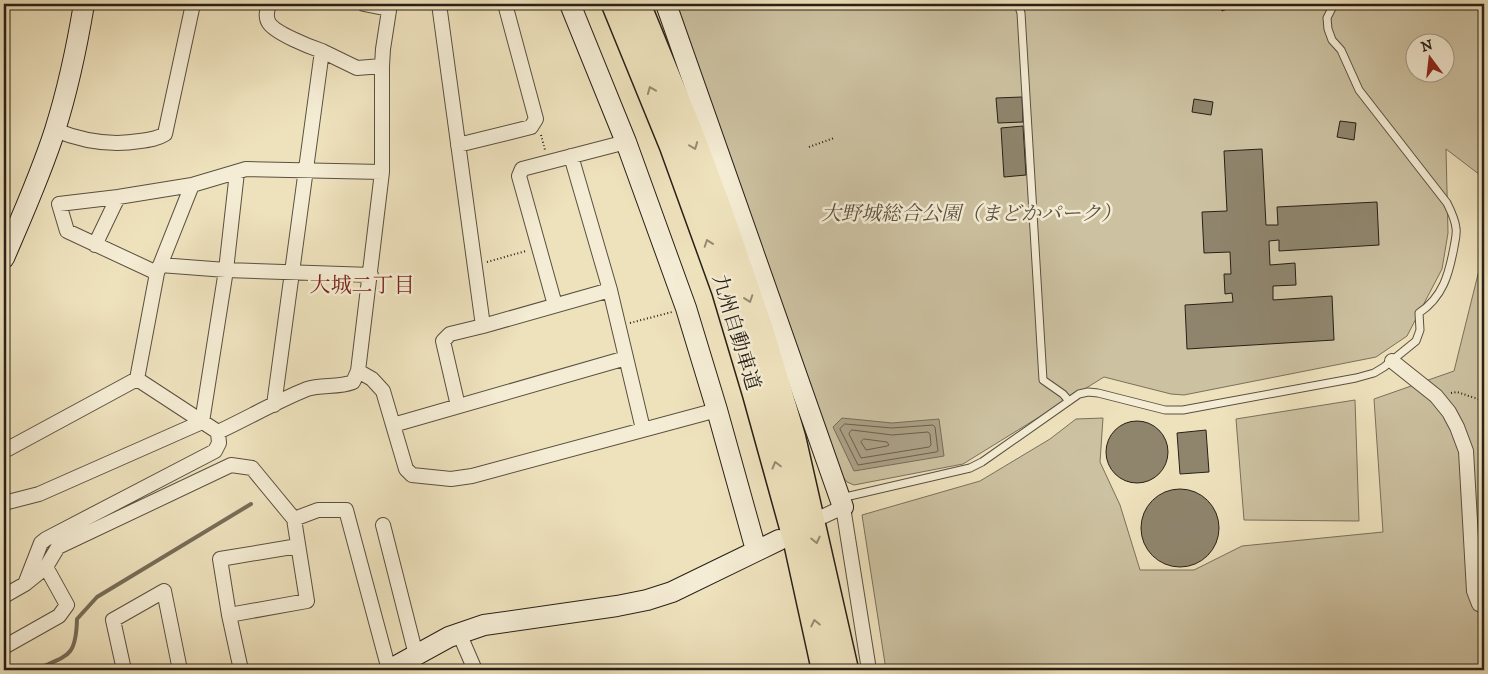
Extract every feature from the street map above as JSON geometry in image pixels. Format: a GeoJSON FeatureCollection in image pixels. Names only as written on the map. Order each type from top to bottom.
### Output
{"type":"FeatureCollection","features":[{"type":"Feature","properties":{"kind":"highway","name":"九州自動車道"},"geometry":{"type":"LineString","coordinates":[[615,4],[673,146],[725,290],[797,542],[824,670]]}},
{"type":"Feature","properties":{"kind":"highway","name":"九州自動車道"},"geometry":{"type":"LineString","coordinates":[[637,4],[658,52],[713,195],[761,333],[792,437],[845,670]]}},
{"type":"Feature","properties":{"kind":"street"},"geometry":{"type":"LineString","coordinates":[[4,258],[31,195],[55,130],[78,41],[84,4]]}},
{"type":"Feature","properties":{"kind":"street"},"geometry":{"type":"LineString","coordinates":[[55,130],[103,143],[124,144],[158,138],[166,134],[193,4]]}},
{"type":"Feature","properties":{"kind":"street"},"geometry":{"type":"LineString","coordinates":[[269,4],[266,17],[269,24],[304,45],[322,51],[357,68],[382,66]]}},
{"type":"Feature","properties":{"kind":"street"},"geometry":{"type":"LineString","coordinates":[[218,432],[309,388],[346,385],[353,382],[358,371],[382,172],[382,66],[390,6],[364,4]]}},
{"type":"Feature","properties":{"kind":"street"},"geometry":{"type":"LineString","coordinates":[[439,4],[484,326]]}},
{"type":"Feature","properties":{"kind":"street"},"geometry":{"type":"LineString","coordinates":[[458,145],[531,127],[536,118],[505,4]]}},
{"type":"Feature","properties":{"kind":"street"},"geometry":{"type":"LineString","coordinates":[[570,4],[626,142],[686,308],[718,410],[756,550]]}},
{"type":"Feature","properties":{"kind":"street"},"geometry":{"type":"LineString","coordinates":[[666,4],[842,503],[869,670]]}},
{"type":"Feature","properties":{"kind":"street"},"geometry":{"type":"LineString","coordinates":[[274,405],[322,51]]}},
{"type":"Feature","properties":{"kind":"street"},"geometry":{"type":"LineString","coordinates":[[555,305],[519,176],[522,170],[626,142]]}},
{"type":"Feature","properties":{"kind":"street"},"geometry":{"type":"LineString","coordinates":[[571,156],[610,290],[643,429]]}},
{"type":"Feature","properties":{"kind":"street"},"geometry":{"type":"LineString","coordinates":[[371,275],[159,269],[67,231],[62,221],[59,204],[192,185],[246,169],[382,172]]}},
{"type":"Feature","properties":{"kind":"street"},"geometry":{"type":"LineString","coordinates":[[202,422],[226,270],[237,172]]}},
{"type":"Feature","properties":{"kind":"street"},"geometry":{"type":"LineString","coordinates":[[138,379],[159,269],[192,185]]}},
{"type":"Feature","properties":{"kind":"street"},"geometry":{"type":"LineString","coordinates":[[95,244],[118,197]]}},
{"type":"Feature","properties":{"kind":"street"},"geometry":{"type":"LineString","coordinates":[[458,406],[443,341],[450,334],[610,290]]}},
{"type":"Feature","properties":{"kind":"street"},"geometry":{"type":"LineString","coordinates":[[393,424],[626,358]]}},
{"type":"Feature","properties":{"kind":"street"},"geometry":{"type":"LineString","coordinates":[[1392,361],[1436,396],[1449,412],[1457,427],[1466,451],[1474,591],[1479,604],[1484,606]]}},
{"type":"Feature","properties":{"kind":"street"},"geometry":{"type":"LineString","coordinates":[[358,371],[372,379],[382,392],[406,469],[412,475],[450,479],[472,476],[718,410]]}},
{"type":"Feature","properties":{"kind":"street"},"geometry":{"type":"LineString","coordinates":[[138,379],[218,432]]}},
{"type":"Feature","properties":{"kind":"street"},"geometry":{"type":"LineString","coordinates":[[4,451],[138,379]]}},
{"type":"Feature","properties":{"kind":"street"},"geometry":{"type":"LineString","coordinates":[[4,503],[39,494],[202,422]]}},
{"type":"Feature","properties":{"kind":"street"},"geometry":{"type":"LineString","coordinates":[[25,584],[41,543],[46,539],[215,452],[219,443],[218,432]]}},
{"type":"Feature","properties":{"kind":"street"},"geometry":{"type":"LineString","coordinates":[[4,596],[25,584],[46,566],[58,547],[231,465],[252,468],[294,519],[307,601],[229,615]]}},
{"type":"Feature","properties":{"kind":"street"},"geometry":{"type":"LineString","coordinates":[[824,516],[842,503]]}},
{"type":"Feature","properties":{"kind":"street"},"geometry":{"type":"LineString","coordinates":[[294,519],[318,510],[346,510],[389,670],[458,633],[484,625],[617,606],[647,600],[672,592],[779,540]]}},
{"type":"Feature","properties":{"kind":"street"},"geometry":{"type":"LineString","coordinates":[[383,525],[416,655]]}},
{"type":"Feature","properties":{"kind":"street"},"geometry":{"type":"LineString","coordinates":[[241,670],[229,615],[220,558],[298,546]]}},
{"type":"Feature","properties":{"kind":"street"},"geometry":{"type":"LineString","coordinates":[[4,647],[59,616],[67,605],[46,566]]}},
{"type":"Feature","properties":{"kind":"street"},"geometry":{"type":"LineString","coordinates":[[124,670],[113,620],[164,591],[180,670]]}},
{"type":"Feature","properties":{"kind":"street"},"geometry":{"type":"LineString","coordinates":[[458,633],[475,670]]}},
{"type":"Feature","properties":{"kind":"lane"},"geometry":{"type":"LineString","coordinates":[[1018,4],[1021,13],[1043,380],[1063,394],[1069,401]]}},
{"type":"Feature","properties":{"kind":"lane"},"geometry":{"type":"LineString","coordinates":[[842,503],[970,468],[982,462],[1079,394],[1088,392],[1098,393],[1165,410],[1183,410],[1374,373],[1416,341],[1420,330],[1419,313],[1430,305],[1441,291],[1448,277],[1456,230],[1447,203],[1359,90],[1341,50],[1332,40],[1327,18],[1334,4]]}},
{"type":"Feature","properties":{"kind":"path"},"geometry":{"type":"LineString","coordinates":[[536,118],[548,162]]}},
{"type":"Feature","properties":{"kind":"path"},"geometry":{"type":"LineString","coordinates":[[809,147],[834,138]]}},
{"type":"Feature","properties":{"kind":"path"},"geometry":{"type":"LineString","coordinates":[[476,265],[539,247]]}},
{"type":"Feature","properties":{"kind":"path"},"geometry":{"type":"LineString","coordinates":[[618,326],[686,308]]}},
{"type":"Feature","properties":{"kind":"path"},"geometry":{"type":"LineString","coordinates":[[1436,396],[1456,392],[1484,401]]}},
{"type":"Feature","properties":{"kind":"green space","name":"大野城総合公園（まどかパーク）"},"geometry":{"type":"Polygon","coordinates":[[[673,4],[1484,4],[1484,178],[1446,149],[1448,233],[1442,269],[1407,336],[1376,357],[1184,395],[1171,394],[1104,377],[963,464],[854,485],[847,482],[843,477],[673,4]]]}},
{"type":"Feature","properties":{"kind":"green space"},"geometry":{"type":"Polygon","coordinates":[[[1484,250],[1484,670],[886,670],[862,515],[980,481],[1050,439],[1076,419],[1103,418],[1100,462],[1120,505],[1140,570],[1194,570],[1242,546],[1383,532],[1374,399],[1454,371],[1484,250]]]}},
{"type":"Feature","properties":{"kind":"green space"},"geometry":{"type":"Polygon","coordinates":[[[1355,400],[1359,521],[1244,520],[1236,419],[1355,400]]]}},
{"type":"Feature","properties":{"kind":"water"},"geometry":{"type":"Polygon","coordinates":[[[842,418],[892,423],[939,419],[944,456],[854,471],[833,427],[842,418]]]}},
{"type":"Feature","properties":{"kind":"building"},"geometry":{"type":"Polygon","coordinates":[[[1219,4],[1240,4],[1222,11],[1219,4]]]}},
{"type":"Feature","properties":{"kind":"building"},"geometry":{"type":"Polygon","coordinates":[[[1022,97],[1023,122],[998,123],[996,98],[1022,97]]]}},
{"type":"Feature","properties":{"kind":"building"},"geometry":{"type":"Polygon","coordinates":[[[1194,99],[1213,102],[1211,115],[1192,112],[1194,99]]]}},
{"type":"Feature","properties":{"kind":"building"},"geometry":{"type":"Polygon","coordinates":[[[1340,121],[1356,123],[1354,140],[1337,137],[1340,121]]]}},
{"type":"Feature","properties":{"kind":"building"},"geometry":{"type":"Polygon","coordinates":[[[1023,126],[1026,175],[1004,177],[1001,128],[1023,126]]]}},
{"type":"Feature","properties":{"kind":"building"},"geometry":{"type":"Polygon","coordinates":[[[1262,149],[1266,225],[1278,225],[1277,207],[1377,202],[1379,245],[1279,251],[1279,240],[1269,241],[1270,265],[1295,263],[1296,285],[1273,286],[1273,300],[1332,296],[1334,340],[1187,349],[1185,305],[1233,302],[1232,293],[1225,294],[1224,274],[1231,274],[1230,252],[1204,253],[1202,212],[1227,211],[1224,151],[1262,149]]]}},
{"type":"Feature","properties":{"kind":"building"},"geometry":{"type":"Polygon","coordinates":[[[1131,421],[1143,421],[1159,430],[1166,440],[1168,452],[1166,464],[1159,474],[1143,483],[1131,483],[1120,478],[1111,469],[1106,458],[1106,446],[1111,435],[1120,426],[1131,421]]]}},
{"type":"Feature","properties":{"kind":"building"},"geometry":{"type":"Polygon","coordinates":[[[1206,430],[1209,472],[1180,474],[1177,433],[1206,430]]]}},
{"type":"Feature","properties":{"kind":"building"},"geometry":{"type":"Polygon","coordinates":[[[1180,489],[1195,492],[1208,500],[1216,513],[1219,528],[1216,543],[1208,556],[1195,564],[1180,567],[1165,564],[1152,556],[1144,543],[1141,528],[1144,513],[1152,500],[1165,492],[1180,489]]]}},
{"type":"Feature","properties":{"kind":"waterway"},"geometry":{"type":"LineString","coordinates":[[35,670],[68,654],[75,641],[77,619],[97,597],[251,504]]}},
{"type":"Feature","properties":{"kind":"district","name":"大城二丁目"},"geometry":{"type":"Point","coordinates":[362,285]}}]}
